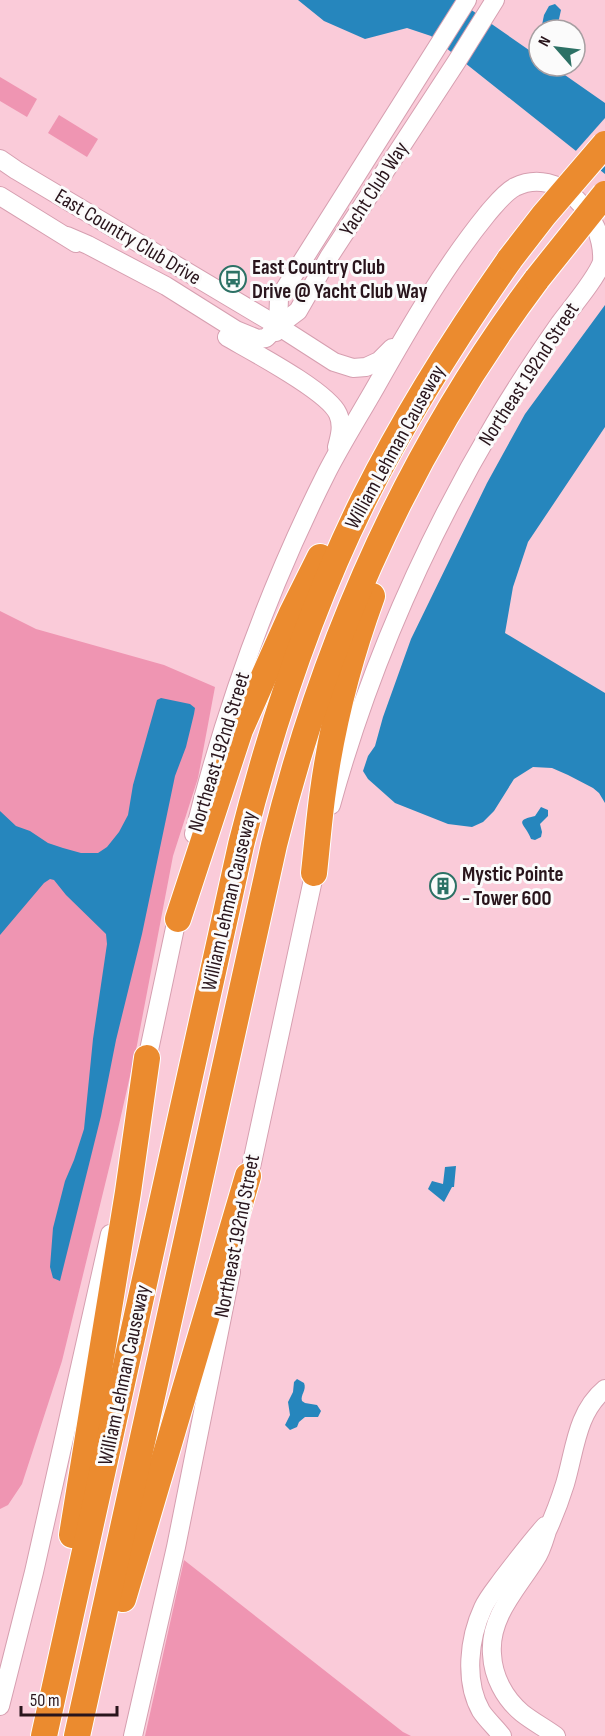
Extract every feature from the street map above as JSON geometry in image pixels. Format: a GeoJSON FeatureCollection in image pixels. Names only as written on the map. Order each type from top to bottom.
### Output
{"type":"FeatureCollection","features":[{"type":"Feature","properties":{"kind":"highway","name":"William Lehman Causeway"},"geometry":{"type":"LineString","coordinates":[[44,1736],[238,855],[257,780],[291,674],[323,590],[364,499],[396,438],[441,362],[510,259],[544,215],[605,144]]}},
{"type":"Feature","properties":{"kind":"highway","name":"William Lehman Causeway"},"geometry":{"type":"LineString","coordinates":[[77,1736],[282,812],[309,718],[339,635],[369,564],[412,476],[473,371],[537,279],[605,194]]}},
{"type":"Feature","properties":{"kind":"highway"},"geometry":{"type":"LineString","coordinates":[[178,919],[240,730],[292,613],[336,525],[396,438]]}},
{"type":"Feature","properties":{"kind":"highway"},"geometry":{"type":"LineString","coordinates":[[314,873],[323,790],[342,694],[362,624],[412,476]]}},
{"type":"Feature","properties":{"kind":"highway"},"geometry":{"type":"LineString","coordinates":[[59,1669],[68,1563],[128,1192],[147,1058]]}},
{"type":"Feature","properties":{"kind":"highway"},"geometry":{"type":"LineString","coordinates":[[90,1736],[118,1617],[248,1176]]}},
{"type":"Feature","properties":{"kind":"street","name":"Yacht Club Way"},"geometry":{"type":"LineString","coordinates":[[278,326],[298,311],[329,257],[495,0]]}},
{"type":"Feature","properties":{"kind":"street","name":"Yacht Club Way"},"geometry":{"type":"LineString","coordinates":[[278,326],[279,298],[465,2]]}},
{"type":"Feature","properties":{"kind":"street","name":"East Country Club Drive"},"geometry":{"type":"LineString","coordinates":[[0,159],[339,364],[352,368],[366,367],[379,361],[407,331]]}},
{"type":"Feature","properties":{"kind":"street","name":"Northeast 192nd Street"},"geometry":{"type":"LineString","coordinates":[[0,1706],[41,1537],[114,1213],[178,919],[186,867],[233,700],[283,566],[329,468],[407,331],[449,267],[497,202],[514,188],[539,182],[559,187],[580,198],[597,219],[603,231],[604,245],[600,267],[535,359],[496,420],[433,538],[390,632],[360,711],[321,841],[248,1176],[240,1228],[188,1487],[133,1736]]}},
{"type":"Feature","properties":{"kind":"street","name":"East Country Club Drive"},"geometry":{"type":"LineString","coordinates":[[0,196],[326,398],[339,416],[340,433],[338,446],[329,468]]}},
{"type":"Feature","properties":{"kind":"street"},"geometry":{"type":"LineString","coordinates":[[67,236],[166,286],[249,336],[258,339],[266,338],[278,326]]}},
{"type":"Feature","properties":{"kind":"street"},"geometry":{"type":"LineString","coordinates":[[278,326],[272,343],[273,356],[285,371]]}},
{"type":"Feature","properties":{"kind":"street"},"geometry":{"type":"LineString","coordinates":[[556,1736],[521,1712],[506,1694],[495,1675],[491,1651],[493,1636],[504,1606],[537,1558],[565,1484],[583,1418],[592,1403],[605,1389]]}},
{"type":"Feature","properties":{"kind":"street"},"geometry":{"type":"LineString","coordinates":[[502,1736],[481,1711],[473,1687],[470,1662],[475,1629],[494,1591],[554,1516]]}},
{"type":"Feature","properties":{"kind":"shaded area"},"geometry":{"type":"Polygon","coordinates":[[[0,77],[37,99],[27,117],[0,101],[0,77]]]}},
{"type":"Feature","properties":{"kind":"shaded area"},"geometry":{"type":"Polygon","coordinates":[[[59,115],[98,139],[87,157],[48,133],[59,115]]]}},
{"type":"Feature","properties":{"kind":"shaded area"},"geometry":{"type":"Polygon","coordinates":[[[0,611],[36,629],[164,665],[215,687],[198,778],[173,856],[137,1045],[62,1361],[22,1484],[8,1505],[0,1509],[0,611]]]}},
{"type":"Feature","properties":{"kind":"shaded area"},"geometry":{"type":"Polygon","coordinates":[[[184,1560],[403,1732],[411,1736],[145,1736],[184,1560]]]}},
{"type":"Feature","properties":{"kind":"water"},"geometry":{"type":"Polygon","coordinates":[[[298,0],[457,0],[527,49],[527,78],[569,78],[605,103],[605,174],[431,36],[407,28],[365,39],[324,21],[298,0]]]}},
{"type":"Feature","properties":{"kind":"water"},"geometry":{"type":"Polygon","coordinates":[[[555,4],[561,10],[559,18],[543,18],[549,6],[555,4]]]}},
{"type":"Feature","properties":{"kind":"water"},"geometry":{"type":"Polygon","coordinates":[[[605,305],[605,427],[528,542],[513,587],[505,633],[605,693],[605,803],[593,788],[568,775],[552,768],[533,767],[514,779],[494,811],[483,822],[472,827],[448,824],[395,803],[368,779],[363,771],[368,756],[375,746],[411,639],[487,483],[525,414],[605,305]]]}},
{"type":"Feature","properties":{"kind":"water"},"geometry":{"type":"Polygon","coordinates":[[[161,698],[190,704],[195,708],[194,714],[186,747],[175,776],[101,1116],[60,1281],[53,1278],[50,1267],[53,1228],[65,1181],[84,1129],[93,1039],[107,944],[106,934],[54,880],[50,879],[44,883],[0,935],[0,811],[16,826],[30,831],[48,843],[81,853],[98,853],[107,847],[119,832],[128,815],[133,785],[157,700],[161,698]]]}},
{"type":"Feature","properties":{"kind":"water"},"geometry":{"type":"Polygon","coordinates":[[[541,807],[548,810],[548,816],[540,824],[541,837],[535,840],[531,839],[522,822],[535,816],[541,807]]]}},
{"type":"Feature","properties":{"kind":"water"},"geometry":{"type":"Polygon","coordinates":[[[456,1166],[454,1187],[444,1202],[428,1189],[432,1181],[443,1184],[445,1167],[456,1166]]]}},
{"type":"Feature","properties":{"kind":"water"},"geometry":{"type":"Polygon","coordinates":[[[297,1379],[305,1386],[302,1401],[317,1405],[321,1411],[318,1417],[305,1417],[297,1427],[290,1430],[285,1425],[290,1415],[288,1402],[297,1379]]]}},
{"type":"Feature","properties":{"kind":"pier"},"geometry":{"type":"Polygon","coordinates":[[[605,118],[605,166],[598,173],[574,153],[605,118]]]}},
{"type":"Feature","properties":{"kind":"place","name":"East Country Club Drive @ Yacht Club Way"},"geometry":{"type":"Point","coordinates":[233,279]}},
{"type":"Feature","properties":{"kind":"place","name":"Mystic Pointe - Tower 600"},"geometry":{"type":"Point","coordinates":[443,886]}}]}
